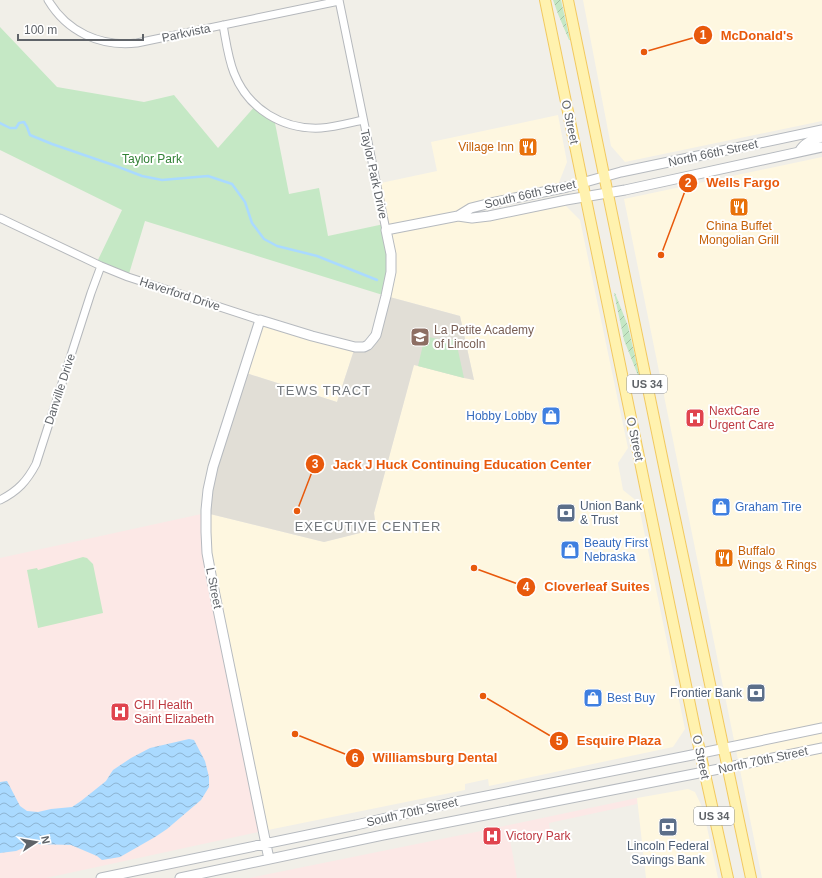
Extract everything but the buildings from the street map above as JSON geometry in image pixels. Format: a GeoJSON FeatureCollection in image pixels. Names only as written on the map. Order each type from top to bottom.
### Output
{"type":"FeatureCollection","features":[{"type":"Feature","properties":{"kind":"main road","name":"O Street"},"geometry":{"type":"LineString","coordinates":[[545,0],[700,753],[728,878]]}},
{"type":"Feature","properties":{"kind":"main road","name":"O Street"},"geometry":{"type":"LineString","coordinates":[[568,0],[751,878]]}},
{"type":"Feature","properties":{"kind":"main road","name":"North 66th Street"},"geometry":{"type":"LineString","coordinates":[[604,177],[621,172],[822,130]]}},
{"type":"Feature","properties":{"kind":"main road"},"geometry":{"type":"LineString","coordinates":[[799,152],[806,143],[822,137]]}},
{"type":"Feature","properties":{"kind":"main road","name":"North 66th Street"},"geometry":{"type":"LineString","coordinates":[[585,197],[822,147]]}},
{"type":"Feature","properties":{"kind":"main road","name":"South 66th Street"},"geometry":{"type":"LineString","coordinates":[[458,216],[471,208],[567,187],[604,177]]}},
{"type":"Feature","properties":{"kind":"main road","name":"South 66th Street"},"geometry":{"type":"LineString","coordinates":[[386,230],[458,216],[472,218],[489,216],[585,197]]}},
{"type":"Feature","properties":{"kind":"main road","name":"Taylor Park Drive"},"geometry":{"type":"LineString","coordinates":[[368,345],[376,335],[391,272],[391,254],[386,230]]}},
{"type":"Feature","properties":{"kind":"main road","name":"Haverford Drive"},"geometry":{"type":"LineString","coordinates":[[260,320],[355,347],[364,347],[368,345]]}},
{"type":"Feature","properties":{"kind":"main road","name":"L Street"},"geometry":{"type":"LineString","coordinates":[[260,320],[213,467],[206,510],[206,526],[209,567],[269,859]]}},
{"type":"Feature","properties":{"kind":"main road","name":"North 70th Street"},"geometry":{"type":"LineString","coordinates":[[723,749],[822,728]]}},
{"type":"Feature","properties":{"kind":"main road","name":"North 70th Street"},"geometry":{"type":"LineString","coordinates":[[704,772],[822,748]]}},
{"type":"Feature","properties":{"kind":"main road","name":"South 70th Street"},"geometry":{"type":"LineString","coordinates":[[101,878],[356,825],[451,803],[723,749]]}},
{"type":"Feature","properties":{"kind":"main road","name":"South 70th Street"},"geometry":{"type":"LineString","coordinates":[[180,878],[383,835],[704,772]]}},
{"type":"Feature","properties":{"kind":"street","name":"Parkvista"},"geometry":{"type":"LineString","coordinates":[[48,0],[59,16],[76,30],[94,39],[108,43],[121,44],[137,43],[339,0]]}},
{"type":"Feature","properties":{"kind":"street","name":"Taylor Park Drive"},"geometry":{"type":"LineString","coordinates":[[339,0],[386,230]]}},
{"type":"Feature","properties":{"kind":"street"},"geometry":{"type":"LineString","coordinates":[[223,25],[232,66],[237,80],[256,105],[268,114],[288,124],[308,128],[329,127],[363,120]]}},
{"type":"Feature","properties":{"kind":"street","name":"Haverford Drive"},"geometry":{"type":"LineString","coordinates":[[0,218],[101,266],[128,277],[260,320]]}},
{"type":"Feature","properties":{"kind":"street","name":"Danville Drive"},"geometry":{"type":"LineString","coordinates":[[0,500],[15,491],[22,484],[30,475],[36,464],[101,266]]}},
{"type":"Feature","properties":{"kind":"shaded area"},"geometry":{"type":"Polygon","coordinates":[[[583,0],[822,0],[822,121],[625,162],[611,146],[583,0]]]}},
{"type":"Feature","properties":{"kind":"shaded area"},"geometry":{"type":"Polygon","coordinates":[[[558,115],[567,162],[556,190],[459,216],[561,201],[580,220],[628,448],[618,463],[623,490],[638,502],[685,729],[673,747],[489,786],[488,779],[465,784],[465,790],[263,831],[212,580],[206,513],[324,542],[376,529],[374,513],[414,364],[474,380],[460,316],[386,296],[390,277],[376,184],[437,171],[431,142],[558,115]]]}},
{"type":"Feature","properties":{"kind":"shaded area"},"geometry":{"type":"Polygon","coordinates":[[[822,157],[822,878],[762,878],[624,199],[822,157]]]}},
{"type":"Feature","properties":{"kind":"shaded area"},"geometry":{"type":"Polygon","coordinates":[[[386,296],[460,316],[474,380],[414,365],[374,513],[376,529],[324,542],[206,513],[207,499],[243,372],[337,402],[355,347],[368,345],[386,296]]]}},
{"type":"Feature","properties":{"kind":"shaded area"},"geometry":{"type":"Polygon","coordinates":[[[260,320],[355,347],[337,402],[243,372],[260,320]]]}},
{"type":"Feature","properties":{"kind":"shaded area","name":"CHI Health Saint Elizabeth"},"geometry":{"type":"Polygon","coordinates":[[[206,513],[206,532],[263,831],[46,878],[0,878],[0,558],[206,513]]]}},
{"type":"Feature","properties":{"kind":"shaded area"},"geometry":{"type":"Polygon","coordinates":[[[688,789],[695,792],[703,809],[718,878],[646,878],[637,798],[688,789]]]}},
{"type":"Feature","properties":{"kind":"shaded area","name":"Victory Park"},"geometry":{"type":"Polygon","coordinates":[[[637,798],[637,804],[549,823],[550,831],[510,840],[517,878],[249,878],[476,832],[637,798]]]}},
{"type":"Feature","properties":{"kind":"green space"},"geometry":{"type":"Polygon","coordinates":[[[553,0],[561,0],[570,40],[569,40],[553,0]]]}},
{"type":"Feature","properties":{"kind":"green space","name":"Taylor Park"},"geometry":{"type":"Polygon","coordinates":[[[0,27],[57,87],[144,102],[174,95],[218,148],[256,105],[274,118],[289,194],[319,188],[328,236],[384,224],[391,254],[386,296],[145,221],[128,277],[96,264],[122,210],[0,150],[0,27]]]}},
{"type":"Feature","properties":{"kind":"green space"},"geometry":{"type":"Polygon","coordinates":[[[614,293],[628,326],[640,378],[624,340],[614,293]]]}},
{"type":"Feature","properties":{"kind":"green space"},"geometry":{"type":"Polygon","coordinates":[[[425,336],[446,341],[447,338],[456,341],[464,378],[418,366],[425,336]]]}},
{"type":"Feature","properties":{"kind":"green space"},"geometry":{"type":"Polygon","coordinates":[[[83,557],[87,558],[93,564],[103,613],[38,628],[27,570],[37,568],[38,570],[83,557]]]}},
{"type":"Feature","properties":{"kind":"water"},"geometry":{"type":"Polygon","coordinates":[[[189,739],[194,740],[205,761],[209,777],[209,787],[201,800],[167,829],[155,837],[120,857],[102,860],[97,856],[71,845],[36,844],[16,851],[0,853],[0,782],[7,781],[20,806],[27,811],[38,812],[72,807],[106,781],[113,770],[131,758],[150,748],[189,739]]]}},
{"type":"Feature","properties":{"kind":"waterway"},"geometry":{"type":"LineString","coordinates":[[0,123],[10,128],[16,128],[19,123],[24,122],[30,135],[142,176],[162,180],[208,176],[232,184],[245,202],[252,223],[264,239],[277,246],[317,256],[377,280]]}},
{"type":"Feature","properties":{"kind":"place","name":"McDonald's"},"geometry":{"type":"Point","coordinates":[644,52]}},
{"type":"Feature","properties":{"kind":"place","name":"Village Inn"},"geometry":{"type":"Point","coordinates":[528,147]}},
{"type":"Feature","properties":{"kind":"place","name":"China Buffet Mongolian Grill"},"geometry":{"type":"Point","coordinates":[739,207]}},
{"type":"Feature","properties":{"kind":"place","name":"Wells Fargo"},"geometry":{"type":"Point","coordinates":[661,255]}},
{"type":"Feature","properties":{"kind":"place","name":"La Petite Academy of Lincoln"},"geometry":{"type":"Point","coordinates":[420,337]}},
{"type":"Feature","properties":{"kind":"place","name":"Hobby Lobby"},"geometry":{"type":"Point","coordinates":[551,416]}},
{"type":"Feature","properties":{"kind":"place","name":"NextCare Urgent Care"},"geometry":{"type":"Point","coordinates":[695,418]}},
{"type":"Feature","properties":{"kind":"place","name":"Graham Tire"},"geometry":{"type":"Point","coordinates":[721,507]}},
{"type":"Feature","properties":{"kind":"place","name":"Jack J Huck Continuing Education Center"},"geometry":{"type":"Point","coordinates":[297,511]}},
{"type":"Feature","properties":{"kind":"place","name":"Union Bank & Trust"},"geometry":{"type":"Point","coordinates":[566,513]}},
{"type":"Feature","properties":{"kind":"place","name":"Beauty First Nebraska"},"geometry":{"type":"Point","coordinates":[570,550]}},
{"type":"Feature","properties":{"kind":"place","name":"Buffalo Wings & Rings"},"geometry":{"type":"Point","coordinates":[724,558]}},
{"type":"Feature","properties":{"kind":"place","name":"Cloverleaf Suites"},"geometry":{"type":"Point","coordinates":[474,568]}},
{"type":"Feature","properties":{"kind":"place","name":"Frontier Bank"},"geometry":{"type":"Point","coordinates":[756,693]}},
{"type":"Feature","properties":{"kind":"place","name":"Esquire Plaza"},"geometry":{"type":"Point","coordinates":[483,696]}},
{"type":"Feature","properties":{"kind":"place","name":"Best Buy"},"geometry":{"type":"Point","coordinates":[593,698]}},
{"type":"Feature","properties":{"kind":"place","name":"CHI Health Saint Elizabeth"},"geometry":{"type":"Point","coordinates":[120,712]}},
{"type":"Feature","properties":{"kind":"place","name":"Williamsburg Dental"},"geometry":{"type":"Point","coordinates":[295,734]}},
{"type":"Feature","properties":{"kind":"place","name":"Lincoln Federal Savings Bank"},"geometry":{"type":"Point","coordinates":[668,827]}},
{"type":"Feature","properties":{"kind":"place","name":"Victory Park"},"geometry":{"type":"Point","coordinates":[492,836]}},
{"type":"Feature","properties":{"kind":"district","name":"TEWS TRACT"},"geometry":{"type":"Point","coordinates":[324,390]}},
{"type":"Feature","properties":{"kind":"district","name":"EXECUTIVE CENTER"},"geometry":{"type":"Point","coordinates":[368,526]}}]}
